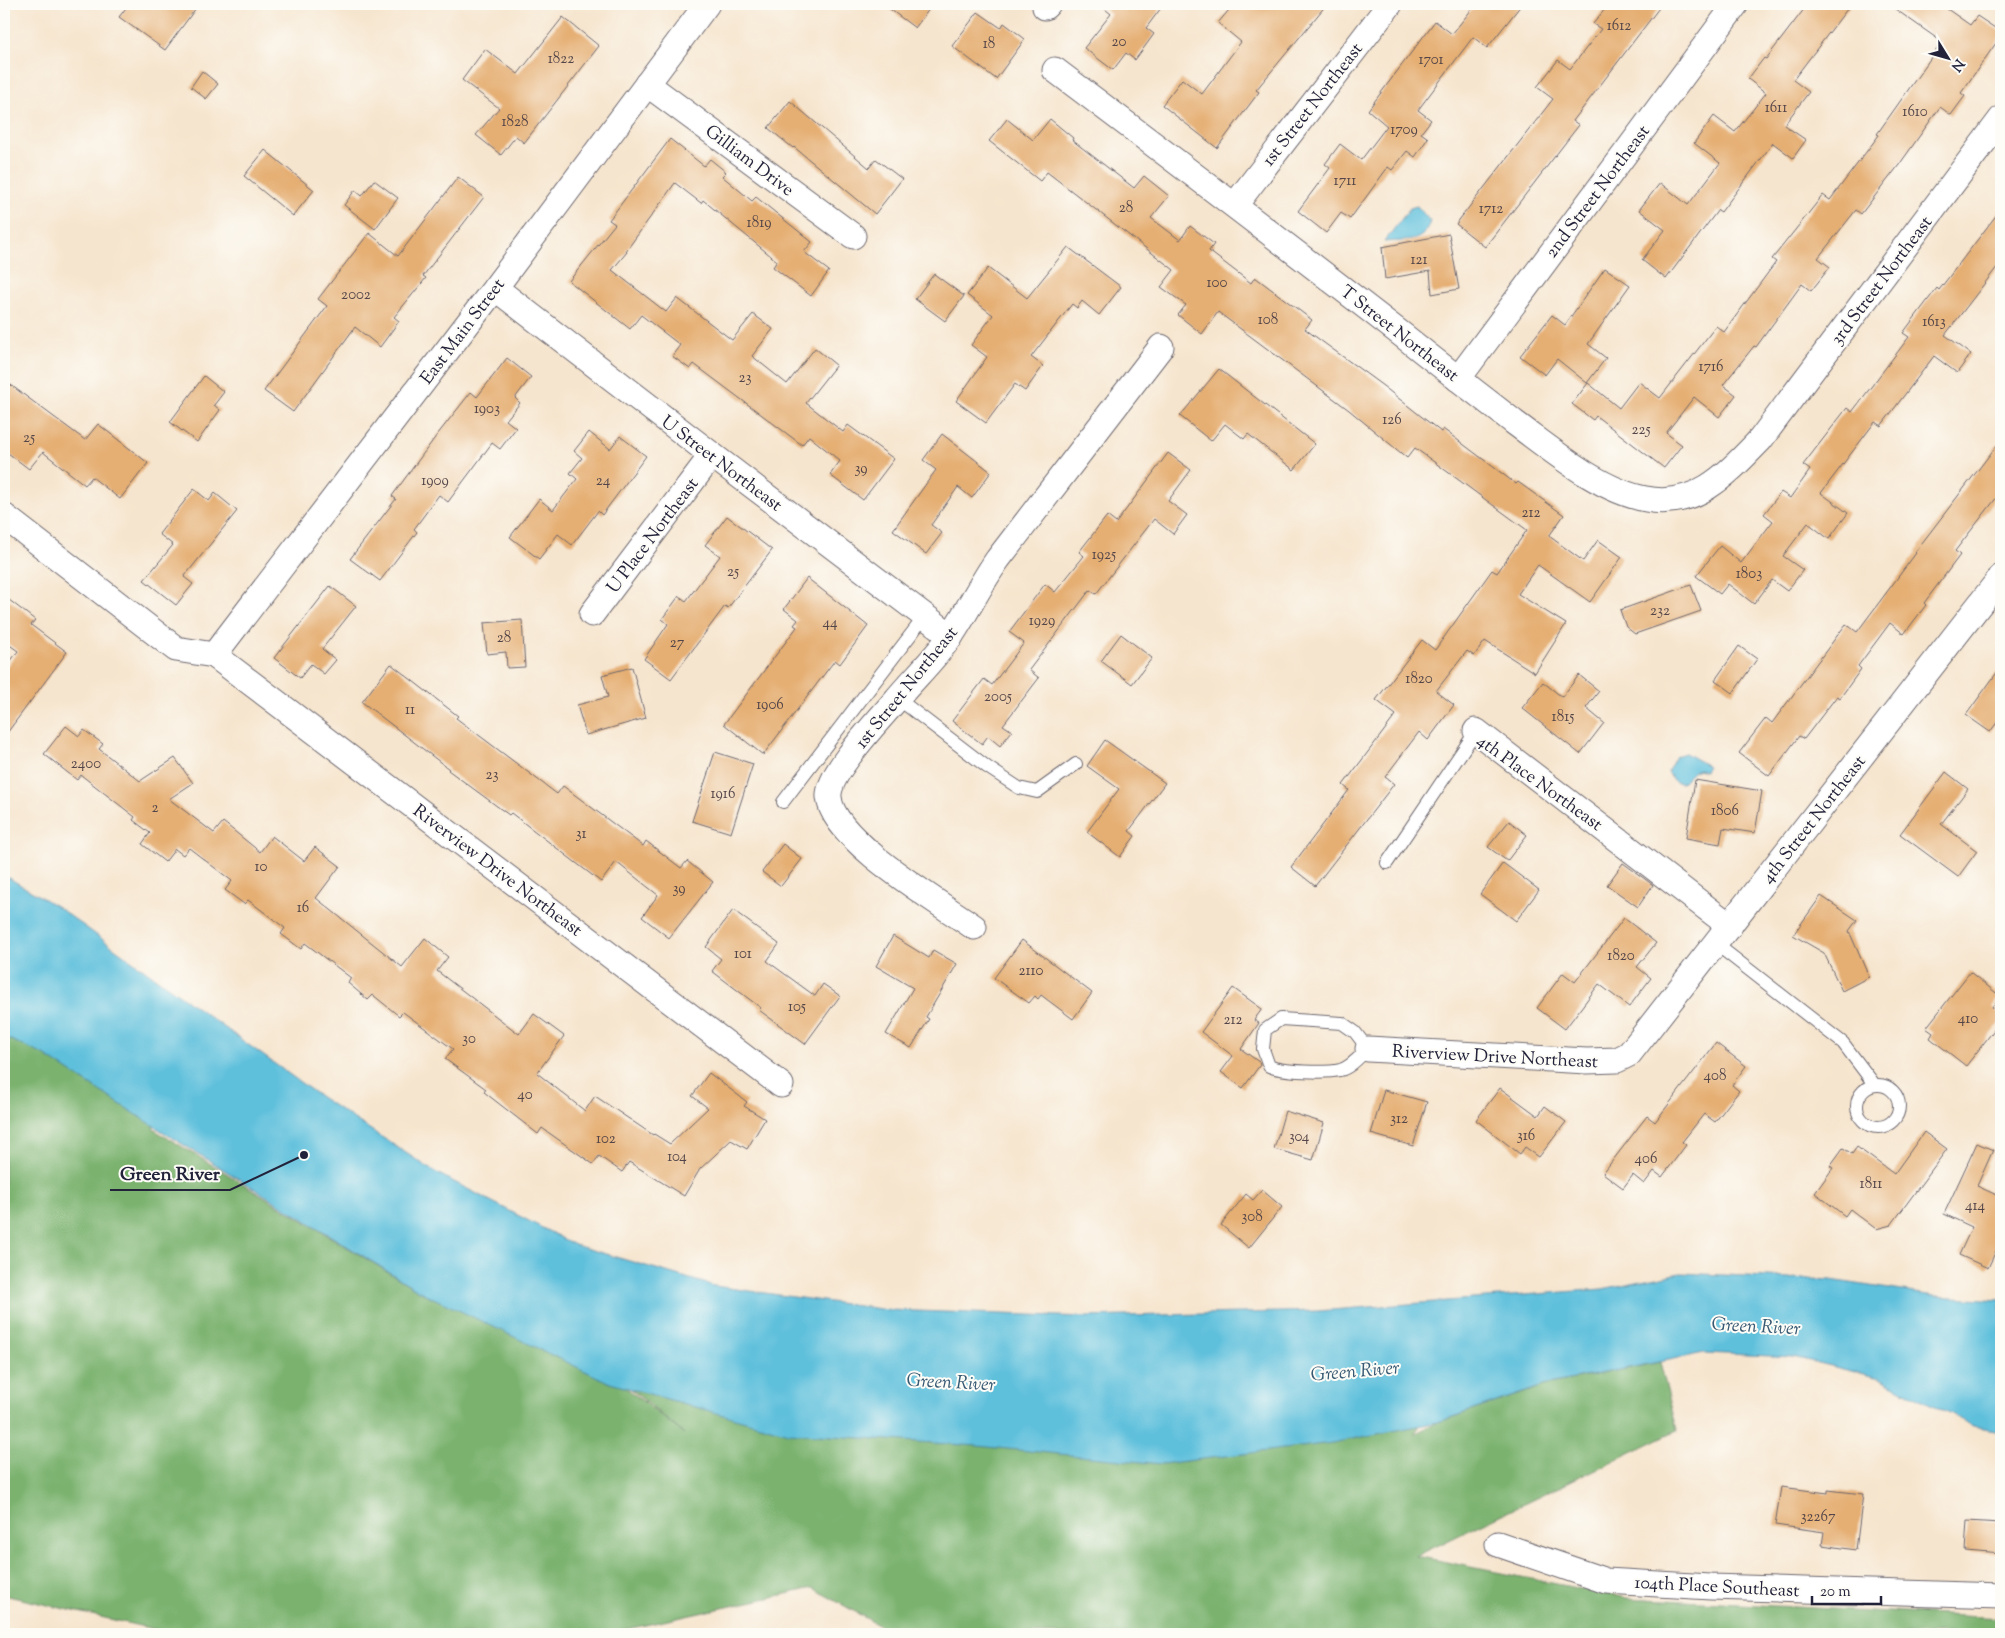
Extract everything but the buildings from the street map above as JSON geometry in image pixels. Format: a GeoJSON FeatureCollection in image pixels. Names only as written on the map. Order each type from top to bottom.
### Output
{"type":"FeatureCollection","features":[{"type":"Feature","properties":{"kind":"street","name":"East Main Street"},"geometry":{"type":"LineString","coordinates":[[214,656],[495,288],[707,4]]}},
{"type":"Feature","properties":{"kind":"street","name":"1st Street Northeast"},"geometry":{"type":"LineString","coordinates":[[1235,205],[1390,4]]}},
{"type":"Feature","properties":{"kind":"street","name":"2nd Street Northeast"},"geometry":{"type":"LineString","coordinates":[[1458,379],[1736,4]]}},
{"type":"Feature","properties":{"kind":"street","name":"T Street Northeast"},"geometry":{"type":"LineString","coordinates":[[1055,70],[1235,205],[1458,379],[1572,464],[1600,481],[1646,500],[1666,501],[1685,498],[1703,492],[1727,474],[1760,440]]}},
{"type":"Feature","properties":{"kind":"street","name":"Gilliam Drive"},"geometry":{"type":"LineString","coordinates":[[647,84],[853,236]]}},
{"type":"Feature","properties":{"kind":"street","name":"3rd Street Northeast"},"geometry":{"type":"LineString","coordinates":[[1760,440],[2001,119]]}},
{"type":"Feature","properties":{"kind":"street","name":"U Street Northeast"},"geometry":{"type":"LineString","coordinates":[[495,288],[951,636]]}},
{"type":"Feature","properties":{"kind":"street","name":"1st Street Northeast"},"geometry":{"type":"LineString","coordinates":[[974,927],[870,855],[840,824],[830,804],[829,790],[837,772],[897,698],[951,636],[996,562],[1161,347]]}},
{"type":"Feature","properties":{"kind":"street","name":"U Place Northeast"},"geometry":{"type":"LineString","coordinates":[[592,614],[712,455]]}},
{"type":"Feature","properties":{"kind":"street"},"geometry":{"type":"LineString","coordinates":[[4,516],[176,648],[214,656]]}},
{"type":"Feature","properties":{"kind":"street","name":"4th Street Northeast"},"geometry":{"type":"LineString","coordinates":[[1622,1058],[1635,1048],[2001,577]]}},
{"type":"Feature","properties":{"kind":"street","name":"Riverview Drive Northeast"},"geometry":{"type":"LineString","coordinates":[[214,656],[781,1085]]}},
{"type":"Feature","properties":{"kind":"street","name":"4th Place Northeast"},"geometry":{"type":"LineString","coordinates":[[1476,731],[1723,935]]}},
{"type":"Feature","properties":{"kind":"street","name":"Riverview Drive Northeast"},"geometry":{"type":"LineString","coordinates":[[1368,1049],[1587,1061],[1610,1061],[1622,1058]]}},
{"type":"Feature","properties":{"kind":"street","name":"104th Place Southeast"},"geometry":{"type":"LineString","coordinates":[[1498,1544],[1606,1581],[1711,1588],[2001,1596]]}},
{"type":"Feature","properties":{"kind":"lane"},"geometry":{"type":"LineString","coordinates":[[783,802],[925,616]]}},
{"type":"Feature","properties":{"kind":"lane"},"geometry":{"type":"LineString","coordinates":[[897,698],[987,767],[1019,788],[1037,792],[1076,764]]}},
{"type":"Feature","properties":{"kind":"lane","name":"4th Place Northeast"},"geometry":{"type":"LineString","coordinates":[[1388,863],[1476,731]]}},
{"type":"Feature","properties":{"kind":"lane"},"geometry":{"type":"LineString","coordinates":[[1723,935],[1843,1043],[1874,1084]]}},
{"type":"Feature","properties":{"kind":"lane","name":"Riverview Drive Northeast"},"geometry":{"type":"LineString","coordinates":[[1281,1019],[1342,1023],[1355,1032],[1368,1049],[1354,1062],[1340,1070],[1284,1071],[1269,1066],[1263,1049],[1265,1030],[1281,1019]]}},
{"type":"Feature","properties":{"kind":"green space"},"geometry":{"type":"Polygon","coordinates":[[[4,935],[185,1086],[153,1129],[421,1292],[625,1387],[684,1434],[528,1302],[1448,1387],[1414,1434],[1438,1422],[1549,1384],[1660,1362],[1677,1430],[1416,1556],[1627,1598],[2001,1618],[2001,1634],[894,1634],[813,1588],[605,1634],[175,1634],[8,1596],[4,1597],[4,935]]]}},
{"type":"Feature","properties":{"kind":"water"},"geometry":{"type":"Polygon","coordinates":[[[1417,206],[1430,221],[1423,234],[1413,240],[1384,242],[1410,208],[1417,206]]]}},
{"type":"Feature","properties":{"kind":"water"},"geometry":{"type":"Polygon","coordinates":[[[1685,753],[1708,766],[1705,771],[1699,769],[1694,771],[1682,783],[1679,783],[1673,780],[1668,771],[1676,756],[1685,753]]]}},
{"type":"Feature","properties":{"kind":"water","name":"Green River"},"geometry":{"type":"Polygon","coordinates":[[[4,875],[59,908],[322,1098],[435,1172],[575,1245],[714,1286],[888,1310],[1086,1317],[1318,1311],[1602,1289],[1681,1273],[1831,1280],[1935,1296],[2001,1300],[2001,1431],[1973,1426],[1880,1378],[1793,1357],[1704,1353],[1549,1384],[1438,1422],[1332,1443],[1162,1464],[977,1446],[788,1433],[610,1383],[421,1292],[171,1137],[44,1055],[4,1037],[4,875]]]}},
{"type":"Feature","properties":{"kind":"place","name":"Green River"},"geometry":{"type":"Point","coordinates":[304,1155]}}]}
